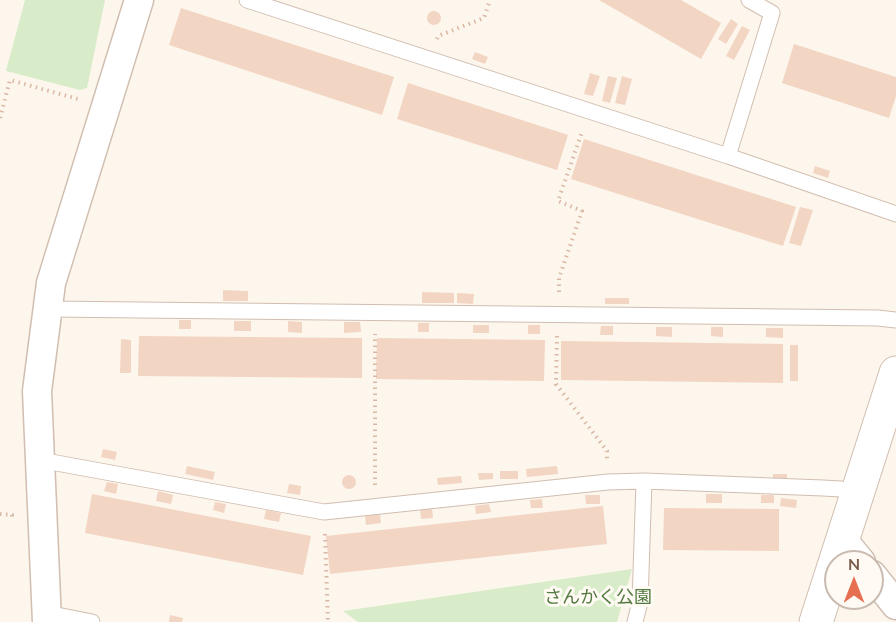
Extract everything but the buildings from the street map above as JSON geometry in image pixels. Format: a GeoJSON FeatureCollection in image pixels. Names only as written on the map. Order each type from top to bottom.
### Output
{"type":"FeatureCollection","features":[{"type":"Feature","properties":{"kind":"street"},"geometry":{"type":"LineString","coordinates":[[47,617],[37,391],[51,283],[139,0]]}},
{"type":"Feature","properties":{"kind":"street"},"geometry":{"type":"LineString","coordinates":[[852,550],[857,493],[896,373]]}},
{"type":"Feature","properties":{"kind":"street"},"geometry":{"type":"LineString","coordinates":[[884,590],[896,605]]}},
{"type":"Feature","properties":{"kind":"street"},"geometry":{"type":"LineString","coordinates":[[816,622],[824,606]]}},
{"type":"Feature","properties":{"kind":"lane"},"geometry":{"type":"LineString","coordinates":[[247,0],[728,156],[896,214]]}},
{"type":"Feature","properties":{"kind":"lane"},"geometry":{"type":"LineString","coordinates":[[728,156],[772,13],[749,0]]}},
{"type":"Feature","properties":{"kind":"lane"},"geometry":{"type":"LineString","coordinates":[[48,309],[896,320]]}},
{"type":"Feature","properties":{"kind":"lane"},"geometry":{"type":"LineString","coordinates":[[40,460],[324,512],[608,482],[645,481],[832,489],[857,493]]}},
{"type":"Feature","properties":{"kind":"lane"},"geometry":{"type":"LineString","coordinates":[[635,622],[640,602],[645,481]]}},
{"type":"Feature","properties":{"kind":"lane"},"geometry":{"type":"LineString","coordinates":[[47,617],[92,622]]}},
{"type":"Feature","properties":{"kind":"path"},"geometry":{"type":"LineString","coordinates":[[431,60],[438,36],[484,18],[490,0]]}},
{"type":"Feature","properties":{"kind":"path"},"geometry":{"type":"LineString","coordinates":[[0,117],[10,80],[105,107]]}},
{"type":"Feature","properties":{"kind":"path"},"geometry":{"type":"LineString","coordinates":[[375,312],[375,507]]}},
{"type":"Feature","properties":{"kind":"path"},"geometry":{"type":"LineString","coordinates":[[324,512],[328,622]]}},
{"type":"Feature","properties":{"kind":"green space"},"geometry":{"type":"Polygon","coordinates":[[[25,0],[105,0],[87,88],[80,90],[6,71],[25,0]]]}},
{"type":"Feature","properties":{"kind":"green space","name":"さんかく公園"},"geometry":{"type":"Polygon","coordinates":[[[632,569],[617,622],[358,622],[343,611],[632,569]]]}}]}
